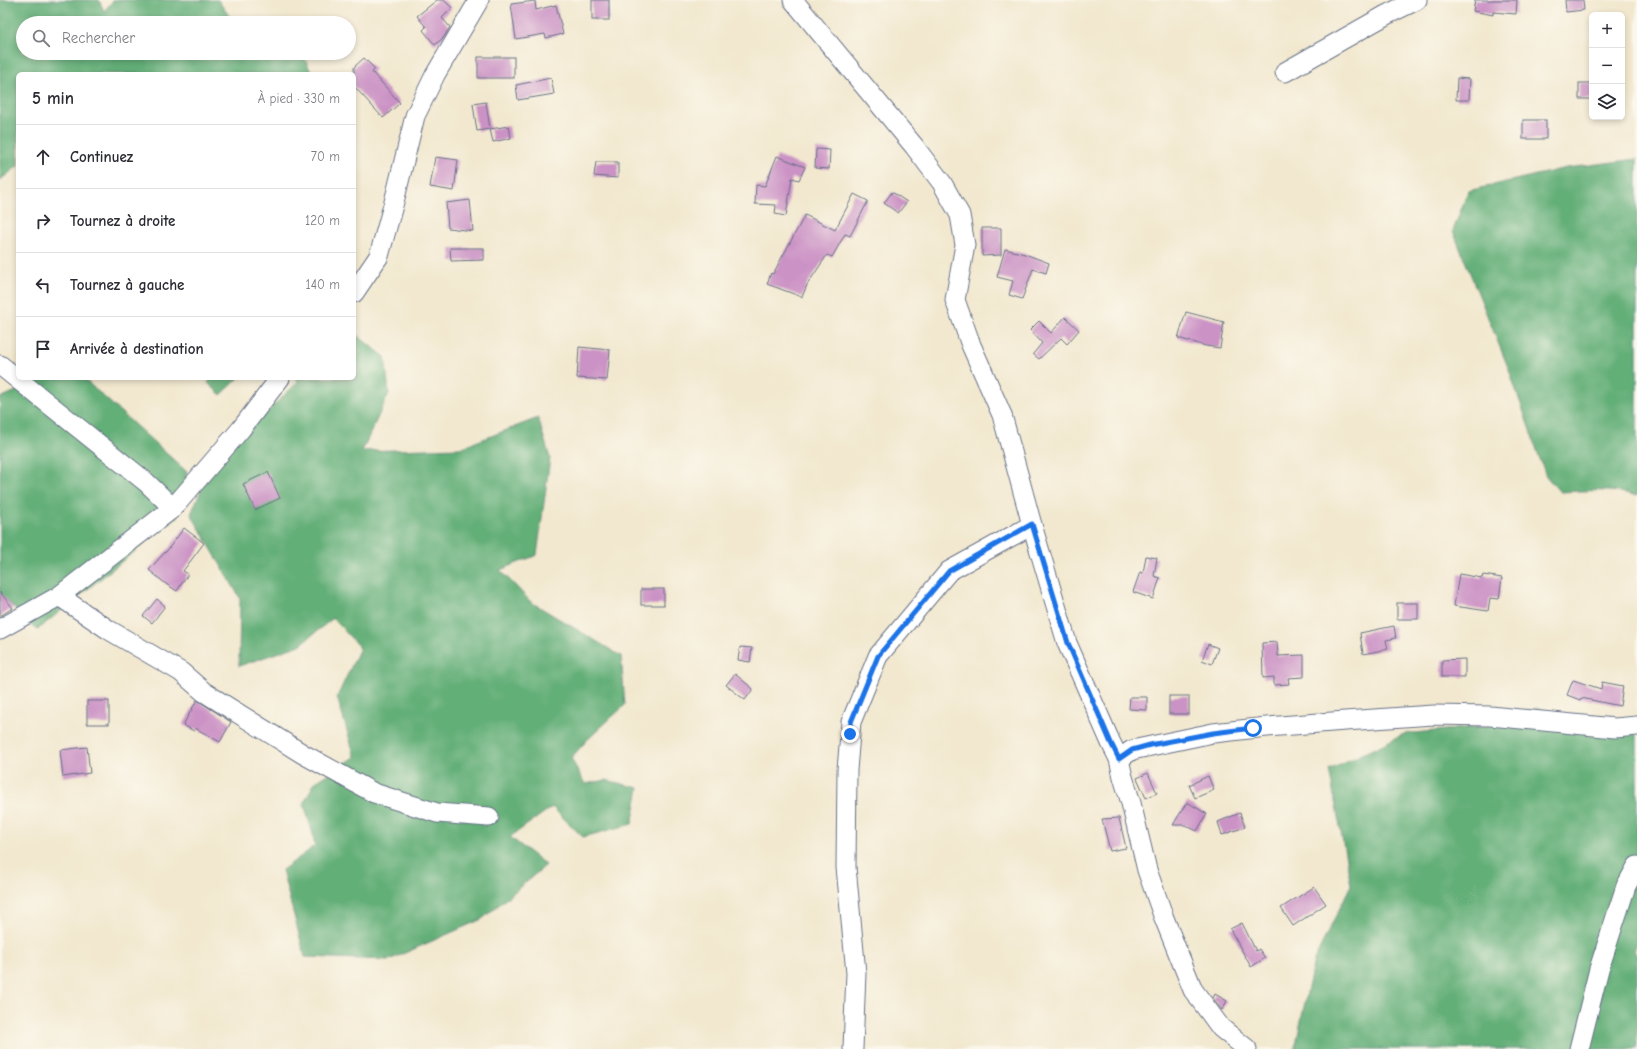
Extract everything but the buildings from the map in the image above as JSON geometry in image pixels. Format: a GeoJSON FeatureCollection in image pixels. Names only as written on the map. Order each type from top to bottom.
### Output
{"type":"FeatureCollection","features":[{"type":"Feature","properties":{"kind":"street"},"geometry":{"type":"LineString","coordinates":[[356,289],[379,256],[415,116],[435,75],[480,0]]}},
{"type":"Feature","properties":{"kind":"street"},"geometry":{"type":"LineString","coordinates":[[793,0],[914,146],[942,183],[960,215],[965,245],[955,300],[971,345],[1002,415],[1032,524],[1068,643],[1119,759],[1147,870],[1164,918],[1193,990],[1221,1028],[1247,1049]]}},
{"type":"Feature","properties":{"kind":"street"},"geometry":{"type":"LineString","coordinates":[[1285,72],[1386,15],[1417,0]]}},
{"type":"Feature","properties":{"kind":"street"},"geometry":{"type":"LineString","coordinates":[[0,365],[16,378]]}},
{"type":"Feature","properties":{"kind":"street"},"geometry":{"type":"LineString","coordinates":[[19,380],[146,482],[173,508]]}},
{"type":"Feature","properties":{"kind":"street"},"geometry":{"type":"LineString","coordinates":[[0,630],[59,596],[173,508],[240,429],[278,380]]}},
{"type":"Feature","properties":{"kind":"street"},"geometry":{"type":"LineString","coordinates":[[853,1049],[856,973],[846,867],[846,770],[851,722],[878,656],[949,571],[1032,524]]}},
{"type":"Feature","properties":{"kind":"street"},"geometry":{"type":"LineString","coordinates":[[59,596],[109,630],[181,672],[204,692],[303,754],[374,793],[437,813],[489,818]]}},
{"type":"Feature","properties":{"kind":"street"},"geometry":{"type":"LineString","coordinates":[[1119,759],[1132,750],[1213,733],[1267,727],[1433,715],[1490,716],[1615,728],[1637,726]]}},
{"type":"Feature","properties":{"kind":"street"},"geometry":{"type":"LineString","coordinates":[[1580,1049],[1599,969],[1626,886],[1637,866]]}},
{"type":"Feature","properties":{"kind":"green space"},"geometry":{"type":"Polygon","coordinates":[[[0,0],[99,0],[104,11],[114,0],[218,0],[229,16],[16,16],[16,60],[305,60],[311,72],[16,72],[16,168],[0,180],[0,0]]]}},
{"type":"Feature","properties":{"kind":"green space"},"geometry":{"type":"Polygon","coordinates":[[[1637,159],[1637,496],[1628,493],[1609,491],[1560,492],[1546,476],[1508,367],[1453,231],[1468,191],[1566,168],[1637,159]]]}},
{"type":"Feature","properties":{"kind":"green space"},"geometry":{"type":"Polygon","coordinates":[[[356,335],[385,357],[389,393],[362,451],[460,448],[538,418],[550,458],[537,555],[500,570],[531,602],[621,656],[625,705],[587,740],[571,758],[585,784],[606,780],[639,788],[632,824],[583,837],[552,807],[510,837],[546,865],[482,919],[389,960],[305,957],[282,870],[315,846],[304,804],[314,783],[355,757],[337,697],[360,648],[333,618],[300,645],[239,666],[240,598],[191,514],[212,464],[298,382],[297,380],[356,380],[356,335]]]}},
{"type":"Feature","properties":{"kind":"green space"},"geometry":{"type":"Polygon","coordinates":[[[41,380],[85,380],[187,472],[177,517],[37,630],[0,594],[0,398],[41,380]]]}},
{"type":"Feature","properties":{"kind":"green space"},"geometry":{"type":"Polygon","coordinates":[[[210,380],[237,380],[221,395],[208,383],[210,380]]]}},
{"type":"Feature","properties":{"kind":"green space"},"geometry":{"type":"Polygon","coordinates":[[[1537,708],[1594,724],[1633,729],[1637,738],[1637,940],[1633,951],[1637,955],[1637,1049],[1295,1049],[1314,960],[1351,885],[1329,770],[1404,734],[1485,726],[1537,708]]]}},
{"type":"Feature","properties":{"kind":"route"},"geometry":{"type":"LineString","coordinates":[[850,734],[851,722],[878,656],[949,571],[1032,524],[1068,643],[1119,759],[1132,750],[1150,745],[1213,733],[1253,728]]}}]}
